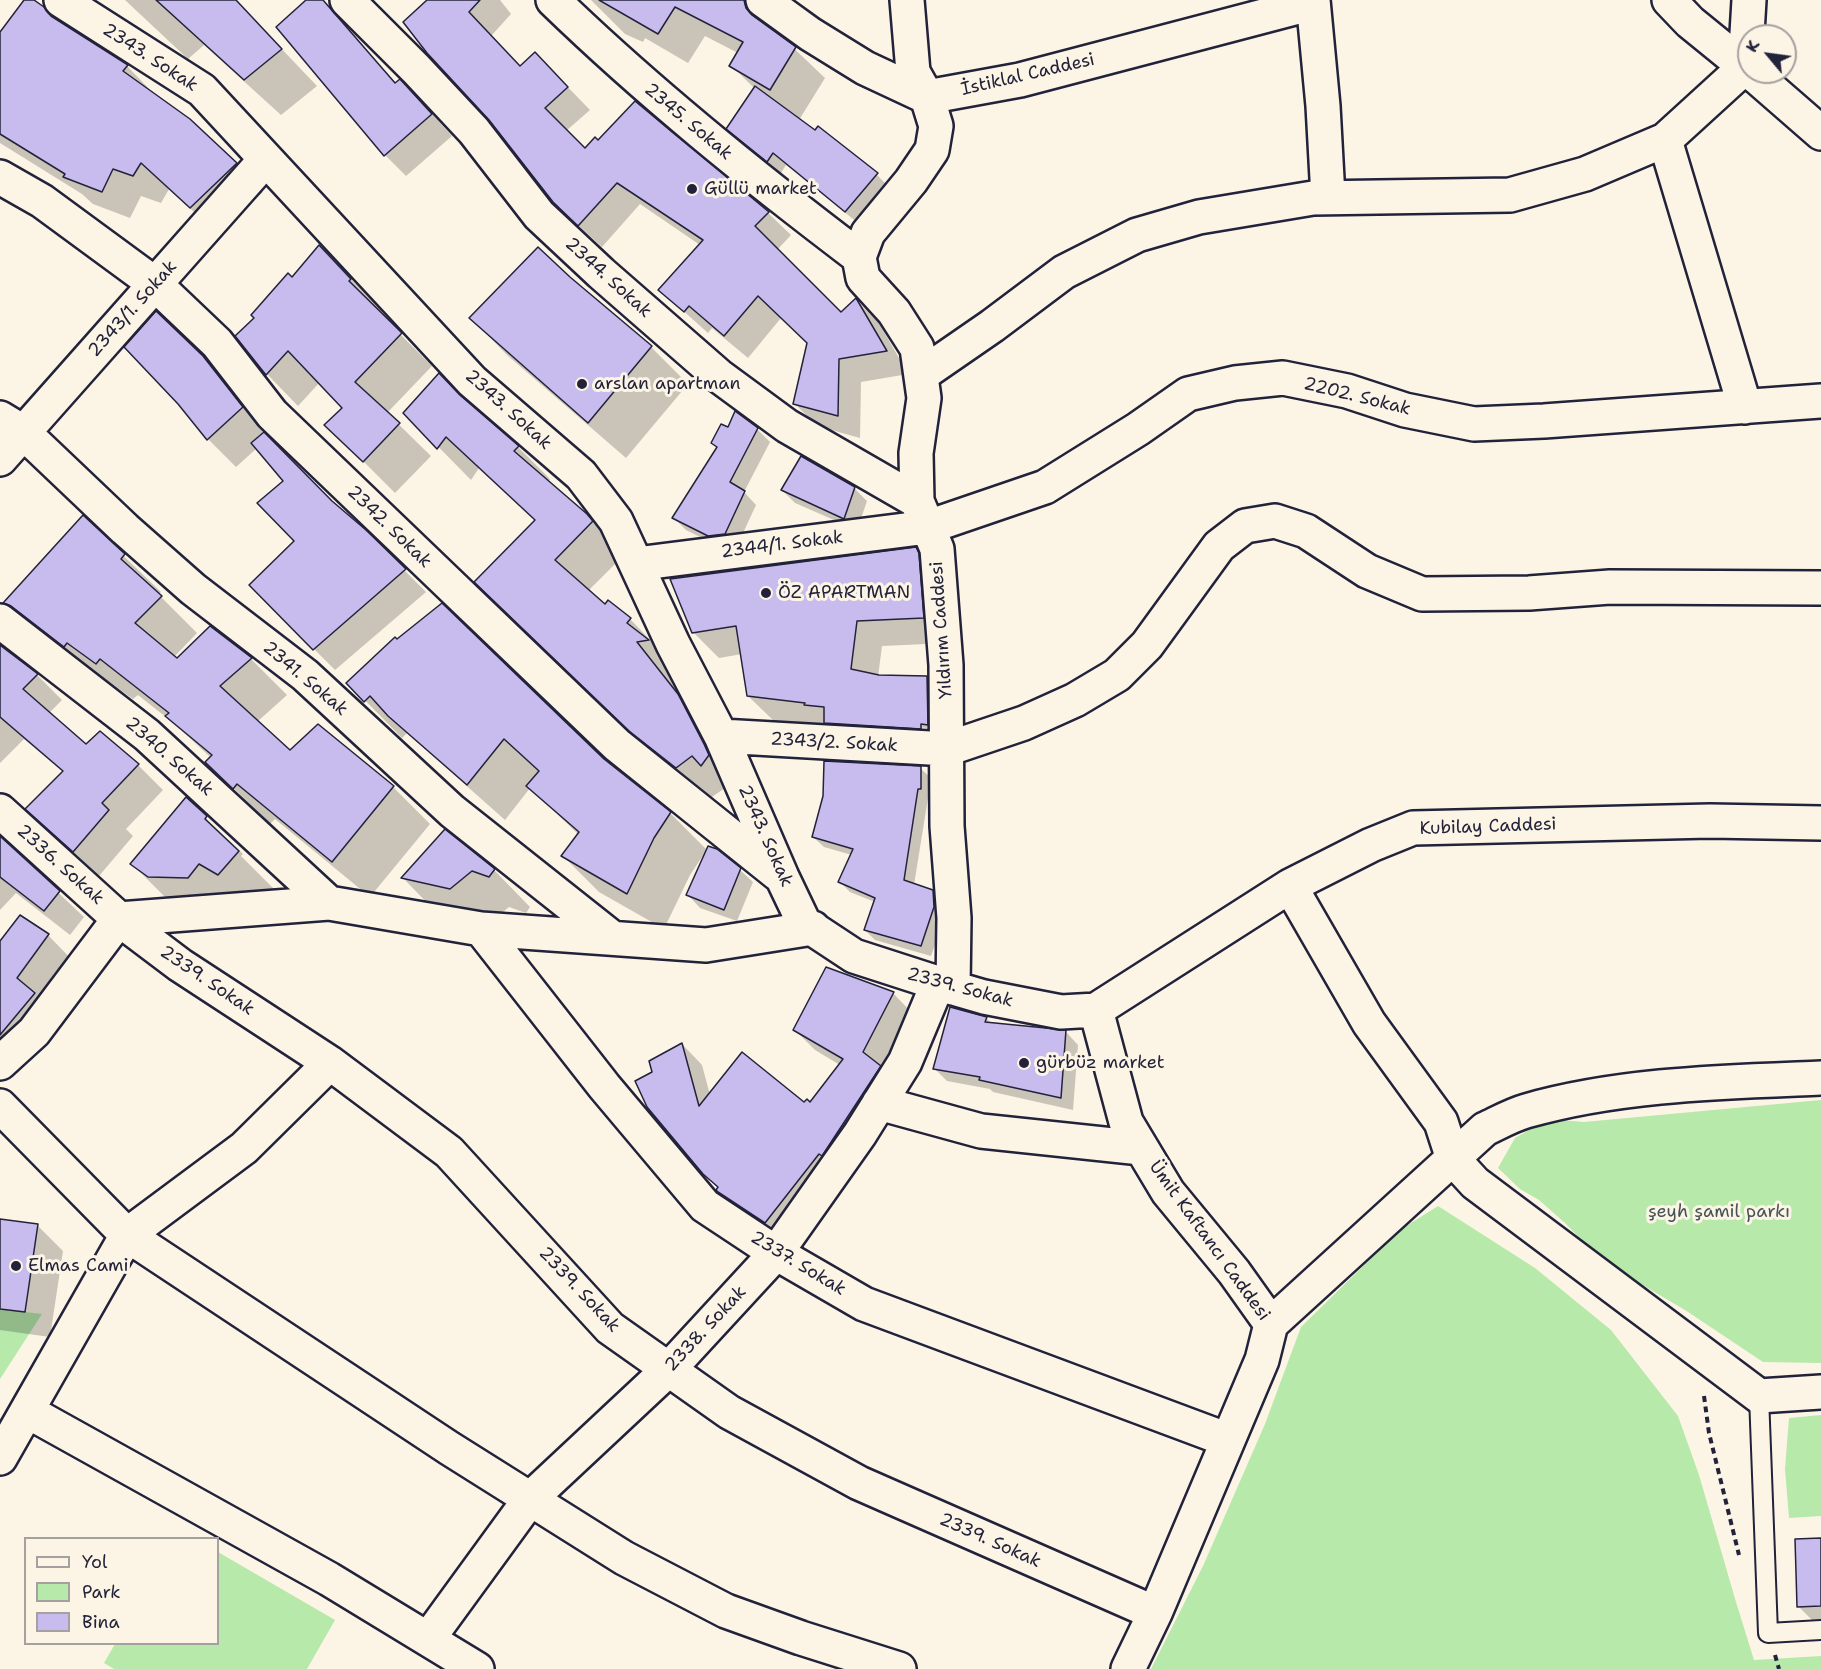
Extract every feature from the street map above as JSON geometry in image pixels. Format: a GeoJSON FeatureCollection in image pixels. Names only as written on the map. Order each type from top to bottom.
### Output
{"type":"FeatureCollection","features":[{"type":"Feature","properties":{"kind":"street","name":"2343. Sokak"},"geometry":{"type":"LineString","coordinates":[[61,0],[202,90],[472,381],[581,475],[616,521],[673,644],[721,736],[804,923],[813,928]]}},
{"type":"Feature","properties":{"kind":"street","name":"2344. Sokak"},"geometry":{"type":"LineString","coordinates":[[347,0],[474,131],[539,215],[601,273],[719,376],[787,426],[923,514]]}},
{"type":"Feature","properties":{"kind":"street","name":"2345. Sokak"},"geometry":{"type":"LineString","coordinates":[[553,0],[668,106],[858,257]]}},
{"type":"Feature","properties":{"kind":"street"},"geometry":{"type":"LineString","coordinates":[[763,0],[810,34],[866,68],[927,97]]}},
{"type":"Feature","properties":{"kind":"street"},"geometry":{"type":"LineString","coordinates":[[858,257],[868,233],[911,181],[932,150],[936,126],[927,97],[913,72],[907,0]]}},
{"type":"Feature","properties":{"kind":"street"},"geometry":{"type":"LineString","coordinates":[[1669,0],[1690,22],[1737,61]]}},
{"type":"Feature","properties":{"kind":"street"},"geometry":{"type":"LineString","coordinates":[[1749,0],[1749,24]]}},
{"type":"Feature","properties":{"kind":"street"},"geometry":{"type":"LineString","coordinates":[[1313,1],[1323,106],[1328,197]]}},
{"type":"Feature","properties":{"kind":"street","name":"İstiklal Caddesi"},"geometry":{"type":"LineString","coordinates":[[927,97],[1020,80],[1313,1]]}},
{"type":"Feature","properties":{"kind":"street"},"geometry":{"type":"LineString","coordinates":[[921,375],[1064,272],[1137,235],[1199,217],[1313,198],[1510,195],[1585,174],[1665,140],[1737,79]]}},
{"type":"Feature","properties":{"kind":"street"},"geometry":{"type":"LineString","coordinates":[[1764,84],[1821,133]]}},
{"type":"Feature","properties":{"kind":"street"},"geometry":{"type":"LineString","coordinates":[[1665,140],[1745,407]]}},
{"type":"Feature","properties":{"kind":"street","name":"2343/1. Sokak"},"geometry":{"type":"LineString","coordinates":[[0,459],[12,425],[155,284],[266,159]]}},
{"type":"Feature","properties":{"kind":"street","name":"2342. Sokak"},"geometry":{"type":"LineString","coordinates":[[0,177],[42,201],[155,284],[217,343],[280,422],[609,737],[782,877]]}},
{"type":"Feature","properties":{"kind":"street","name":"Yıldırım Caddesi"},"geometry":{"type":"LineString","coordinates":[[858,257],[863,278],[894,312],[917,348],[924,398],[916,453],[923,514],[937,549],[946,665],[947,826],[954,918],[946,986]]}},
{"type":"Feature","properties":{"kind":"street","name":"2202. Sokak"},"geometry":{"type":"LineString","coordinates":[[923,514],[1045,487],[1138,429],[1188,394],[1235,383],[1283,378],[1347,391],[1405,410],[1474,424],[1821,401]]}},
{"type":"Feature","properties":{"kind":"street","name":"2341. Sokak"},"geometry":{"type":"LineString","coordinates":[[12,425],[194,589],[305,675],[452,811],[611,937]]}},
{"type":"Feature","properties":{"kind":"street","name":"2344/1. Sokak"},"geometry":{"type":"LineString","coordinates":[[636,564],[923,514]]}},
{"type":"Feature","properties":{"kind":"street"},"geometry":{"type":"LineString","coordinates":[[947,749],[1024,723],[1075,700],[1117,675],[1147,645],[1219,546],[1245,526],[1275,521],[1306,531],[1367,571],[1422,594],[1529,593],[1610,587],[1821,588]]}},
{"type":"Feature","properties":{"kind":"street","name":"2340. Sokak"},"geometry":{"type":"LineString","coordinates":[[0,621],[147,735],[329,903]]}},
{"type":"Feature","properties":{"kind":"street","name":"2343/2. Sokak"},"geometry":{"type":"LineString","coordinates":[[721,736],[947,749]]}},
{"type":"Feature","properties":{"kind":"street","name":"2336. Sokak"},"geometry":{"type":"LineString","coordinates":[[0,811],[119,919]]}},
{"type":"Feature","properties":{"kind":"street","name":"Kubilay Caddesi"},"geometry":{"type":"LineString","coordinates":[[1096,1010],[1290,886],[1371,845],[1413,828],[1710,821],[1821,823]]}},
{"type":"Feature","properties":{"kind":"street"},"geometry":{"type":"LineString","coordinates":[[1290,886],[1369,1023],[1441,1122],[1453,1159],[1475,1184],[1760,1396],[1821,1392]]}},
{"type":"Feature","properties":{"kind":"street","name":"2339. Sokak"},"geometry":{"type":"LineString","coordinates":[[119,919],[329,903],[481,929],[706,945],[813,928],[854,956],[946,986],[984,997],[1061,1012],[1096,1010]]}},
{"type":"Feature","properties":{"kind":"street"},"geometry":{"type":"LineString","coordinates":[[0,1064],[34,1032],[119,919]]}},
{"type":"Feature","properties":{"kind":"street","name":"2339. Sokak"},"geometry":{"type":"LineString","coordinates":[[119,919],[180,965],[330,1063],[449,1152],[610,1328],[729,1412],[859,1483],[1155,1613]]}},
{"type":"Feature","properties":{"kind":"street","name":"2337. Sokak"},"geometry":{"type":"LineString","coordinates":[[481,929],[604,1086],[705,1206],[776,1253],[864,1304],[1228,1440]]}},
{"type":"Feature","properties":{"kind":"street","name":"2338. Sokak"},"geometry":{"type":"LineString","coordinates":[[428,1640],[530,1499],[669,1369],[776,1253],[860,1134],[905,1062],[946,986]]}},
{"type":"Feature","properties":{"kind":"street","name":"Ümit Kaftancı Caddesi"},"geometry":{"type":"LineString","coordinates":[[1096,1010],[1126,1122],[1168,1192],[1234,1272],[1271,1324],[1262,1360],[1155,1613],[1128,1669]]}},
{"type":"Feature","properties":{"kind":"street"},"geometry":{"type":"LineString","coordinates":[[0,1458],[127,1235],[244,1148],[330,1063]]}},
{"type":"Feature","properties":{"kind":"street"},"geometry":{"type":"LineString","coordinates":[[1271,1324],[1485,1129],[1524,1112],[1577,1099],[1670,1086],[1821,1078]]}},
{"type":"Feature","properties":{"kind":"street"},"geometry":{"type":"LineString","coordinates":[[879,1103],[981,1131],[1141,1148]]}},
{"type":"Feature","properties":{"kind":"street"},"geometry":{"type":"LineString","coordinates":[[0,1106],[127,1235],[624,1558],[726,1611],[801,1638],[900,1669]]}},
{"type":"Feature","properties":{"kind":"street"},"geometry":{"type":"LineString","coordinates":[[27,1411],[329,1579],[477,1669]]}},
{"type":"Feature","properties":{"kind":"lane"},"geometry":{"type":"LineString","coordinates":[[1760,1396],[1768,1633],[1821,1630]]}},
{"type":"Feature","properties":{"kind":"path"},"geometry":{"type":"LineString","coordinates":[[1699,1352],[1709,1433],[1739,1555]]}},
{"type":"Feature","properties":{"kind":"path"},"geometry":{"type":"LineString","coordinates":[[1768,1633],[1779,1669]]}},
{"type":"Feature","properties":{"kind":"green space","name":"şeyh şamil parkı"},"geometry":{"type":"Polygon","coordinates":[[[1821,1100],[1821,1363],[1763,1362],[1685,1310],[1602,1261],[1565,1223],[1539,1200],[1520,1189],[1498,1168],[1515,1138],[1548,1119],[1584,1122],[1821,1100]]]}},
{"type":"Feature","properties":{"kind":"green space"},"geometry":{"type":"Polygon","coordinates":[[[1438,1206],[1535,1268],[1611,1330],[1678,1416],[1699,1475],[1754,1660],[1821,1656],[1821,1669],[1151,1669],[1203,1566],[1265,1424],[1301,1327],[1400,1230],[1438,1206]]]}},
{"type":"Feature","properties":{"kind":"green space"},"geometry":{"type":"Polygon","coordinates":[[[0,1309],[42,1314],[0,1379],[0,1309]]]}},
{"type":"Feature","properties":{"kind":"green space"},"geometry":{"type":"Polygon","coordinates":[[[1821,1415],[1821,1516],[1789,1518],[1785,1469],[1789,1418],[1821,1415]]]}},
{"type":"Feature","properties":{"kind":"green space"},"geometry":{"type":"Polygon","coordinates":[[[219,1553],[335,1620],[307,1669],[114,1669],[104,1663],[114,1645],[219,1645],[219,1553]]]}},
{"type":"Feature","properties":{"kind":"building"},"geometry":{"type":"Polygon","coordinates":[[[24,0],[34,0],[51,16],[128,65],[123,71],[190,119],[237,163],[190,208],[141,163],[133,176],[113,169],[102,192],[63,177],[65,174],[0,134],[0,32],[24,0]]]}},
{"type":"Feature","properties":{"kind":"building"},"geometry":{"type":"Polygon","coordinates":[[[156,0],[236,0],[282,49],[244,80],[156,0]]]}},
{"type":"Feature","properties":{"kind":"building"},"geometry":{"type":"Polygon","coordinates":[[[306,0],[323,0],[395,83],[400,79],[432,114],[384,156],[276,27],[306,0]]]}},
{"type":"Feature","properties":{"kind":"building"},"geometry":{"type":"Polygon","coordinates":[[[427,0],[480,0],[469,12],[520,66],[535,52],[568,87],[545,108],[585,148],[595,137],[598,140],[635,101],[769,212],[755,226],[841,312],[856,298],[887,351],[839,359],[838,416],[793,404],[807,343],[758,296],[724,336],[689,306],[684,312],[658,290],[703,240],[617,183],[578,226],[553,202],[489,120],[427,53],[403,22],[427,0]]]}},
{"type":"Feature","properties":{"kind":"building"},"geometry":{"type":"Polygon","coordinates":[[[599,0],[744,0],[746,8],[752,15],[796,47],[770,90],[729,66],[743,42],[675,7],[658,34],[599,0]]]}},
{"type":"Feature","properties":{"kind":"building"},"geometry":{"type":"Polygon","coordinates":[[[755,86],[815,130],[818,126],[878,173],[845,212],[773,153],[767,162],[726,129],[755,86]]]}},
{"type":"Feature","properties":{"kind":"building"},"geometry":{"type":"Polygon","coordinates":[[[319,245],[351,279],[349,281],[402,333],[355,382],[400,423],[363,462],[324,425],[342,408],[288,351],[266,375],[235,336],[254,318],[251,315],[288,273],[292,277],[319,245]]]}},
{"type":"Feature","properties":{"kind":"building","name":"arslan apartman"},"geometry":{"type":"Polygon","coordinates":[[[538,247],[652,346],[588,423],[469,318],[538,247]]]}},
{"type":"Feature","properties":{"kind":"building"},"geometry":{"type":"Polygon","coordinates":[[[156,311],[203,356],[243,407],[207,440],[178,404],[124,347],[156,311]]]}},
{"type":"Feature","properties":{"kind":"building"},"geometry":{"type":"Polygon","coordinates":[[[439,373],[460,395],[519,446],[514,451],[593,521],[555,560],[605,604],[608,600],[631,618],[627,623],[649,640],[637,642],[678,694],[704,744],[709,755],[701,766],[692,756],[676,768],[629,731],[474,582],[535,520],[446,437],[437,449],[403,413],[439,373]]]}},
{"type":"Feature","properties":{"kind":"building"},"geometry":{"type":"Polygon","coordinates":[[[735,411],[758,428],[730,482],[745,491],[725,534],[708,536],[672,518],[717,447],[711,443],[721,424],[728,427],[735,411]]]}},
{"type":"Feature","properties":{"kind":"building"},"geometry":{"type":"Polygon","coordinates":[[[264,432],[332,501],[406,569],[313,650],[249,585],[294,541],[257,503],[283,481],[251,443],[264,432]]]}},
{"type":"Feature","properties":{"kind":"building"},"geometry":{"type":"Polygon","coordinates":[[[801,456],[855,487],[844,519],[781,490],[801,456]]]}},
{"type":"Feature","properties":{"kind":"building"},"geometry":{"type":"Polygon","coordinates":[[[83,515],[125,554],[121,559],[162,596],[135,623],[177,658],[210,626],[252,658],[220,686],[290,750],[318,724],[394,786],[332,862],[237,784],[233,789],[205,762],[212,755],[165,716],[169,713],[100,659],[96,664],[67,643],[64,647],[11,606],[3,603],[83,515]]]}},
{"type":"Feature","properties":{"kind":"building"},"geometry":{"type":"Polygon","coordinates":[[[916,547],[919,553],[924,618],[857,621],[851,669],[879,675],[927,676],[928,725],[921,724],[921,729],[824,723],[824,707],[747,696],[736,626],[692,633],[670,579],[916,547]]]}},
{"type":"Feature","properties":{"kind":"building"},"geometry":{"type":"Polygon","coordinates":[[[442,603],[604,759],[671,812],[654,838],[627,894],[561,856],[579,832],[526,786],[539,771],[504,739],[467,785],[388,716],[370,696],[364,702],[346,683],[395,637],[397,639],[442,603]]]}},
{"type":"Feature","properties":{"kind":"building"},"geometry":{"type":"Polygon","coordinates":[[[0,645],[38,674],[23,689],[86,744],[100,731],[139,764],[102,803],[109,810],[73,852],[25,809],[63,771],[0,717],[0,645]]]}},
{"type":"Feature","properties":{"kind":"building"},"geometry":{"type":"Polygon","coordinates":[[[824,761],[921,766],[921,789],[918,789],[904,880],[933,890],[934,907],[921,946],[864,930],[875,898],[838,882],[853,849],[812,837],[823,796],[824,761]]]}},
{"type":"Feature","properties":{"kind":"building"},"geometry":{"type":"Polygon","coordinates":[[[186,797],[207,816],[205,819],[239,851],[218,875],[199,864],[188,878],[148,877],[130,864],[186,797]]]}},
{"type":"Feature","properties":{"kind":"building"},"geometry":{"type":"Polygon","coordinates":[[[445,829],[495,869],[489,877],[472,871],[450,889],[401,878],[445,829]]]}},
{"type":"Feature","properties":{"kind":"building"},"geometry":{"type":"Polygon","coordinates":[[[0,836],[60,891],[44,911],[0,877],[0,836]]]}},
{"type":"Feature","properties":{"kind":"building"},"geometry":{"type":"Polygon","coordinates":[[[708,846],[717,849],[741,868],[724,910],[686,895],[708,846]]]}},
{"type":"Feature","properties":{"kind":"building"},"geometry":{"type":"Polygon","coordinates":[[[20,915],[49,934],[17,978],[35,993],[0,1035],[0,941],[20,915]]]}},
{"type":"Feature","properties":{"kind":"building"},"geometry":{"type":"Polygon","coordinates":[[[826,967],[894,992],[863,1052],[881,1066],[822,1156],[819,1154],[765,1223],[716,1190],[718,1187],[703,1174],[647,1107],[635,1081],[652,1072],[649,1061],[682,1043],[699,1106],[742,1052],[804,1102],[807,1099],[810,1102],[843,1059],[793,1030],[826,967]]]}},
{"type":"Feature","properties":{"kind":"building","name":"gürbüz market"},"geometry":{"type":"Polygon","coordinates":[[[950,1007],[987,1017],[985,1022],[1066,1030],[1061,1098],[979,1080],[980,1077],[933,1069],[950,1007]]]}},
{"type":"Feature","properties":{"kind":"building","name":"Elmas Cami"},"geometry":{"type":"Polygon","coordinates":[[[0,1219],[38,1224],[25,1312],[0,1309],[0,1219]]]}},
{"type":"Feature","properties":{"kind":"building"},"geometry":{"type":"Polygon","coordinates":[[[1821,1538],[1821,1606],[1797,1607],[1795,1539],[1821,1538]]]}},
{"type":"Feature","properties":{"kind":"place","name":"Güllü market"},"geometry":{"type":"Point","coordinates":[692,189]}},
{"type":"Feature","properties":{"kind":"place","name":"arslan apartman"},"geometry":{"type":"Point","coordinates":[582,384]}},
{"type":"Feature","properties":{"kind":"place","name":"ÖZ APARTMAN"},"geometry":{"type":"Point","coordinates":[766,593]}},
{"type":"Feature","properties":{"kind":"place","name":"gürbüz market"},"geometry":{"type":"Point","coordinates":[1024,1063]}},
{"type":"Feature","properties":{"kind":"place","name":"Elmas Cami"},"geometry":{"type":"Point","coordinates":[16,1266]}}]}
